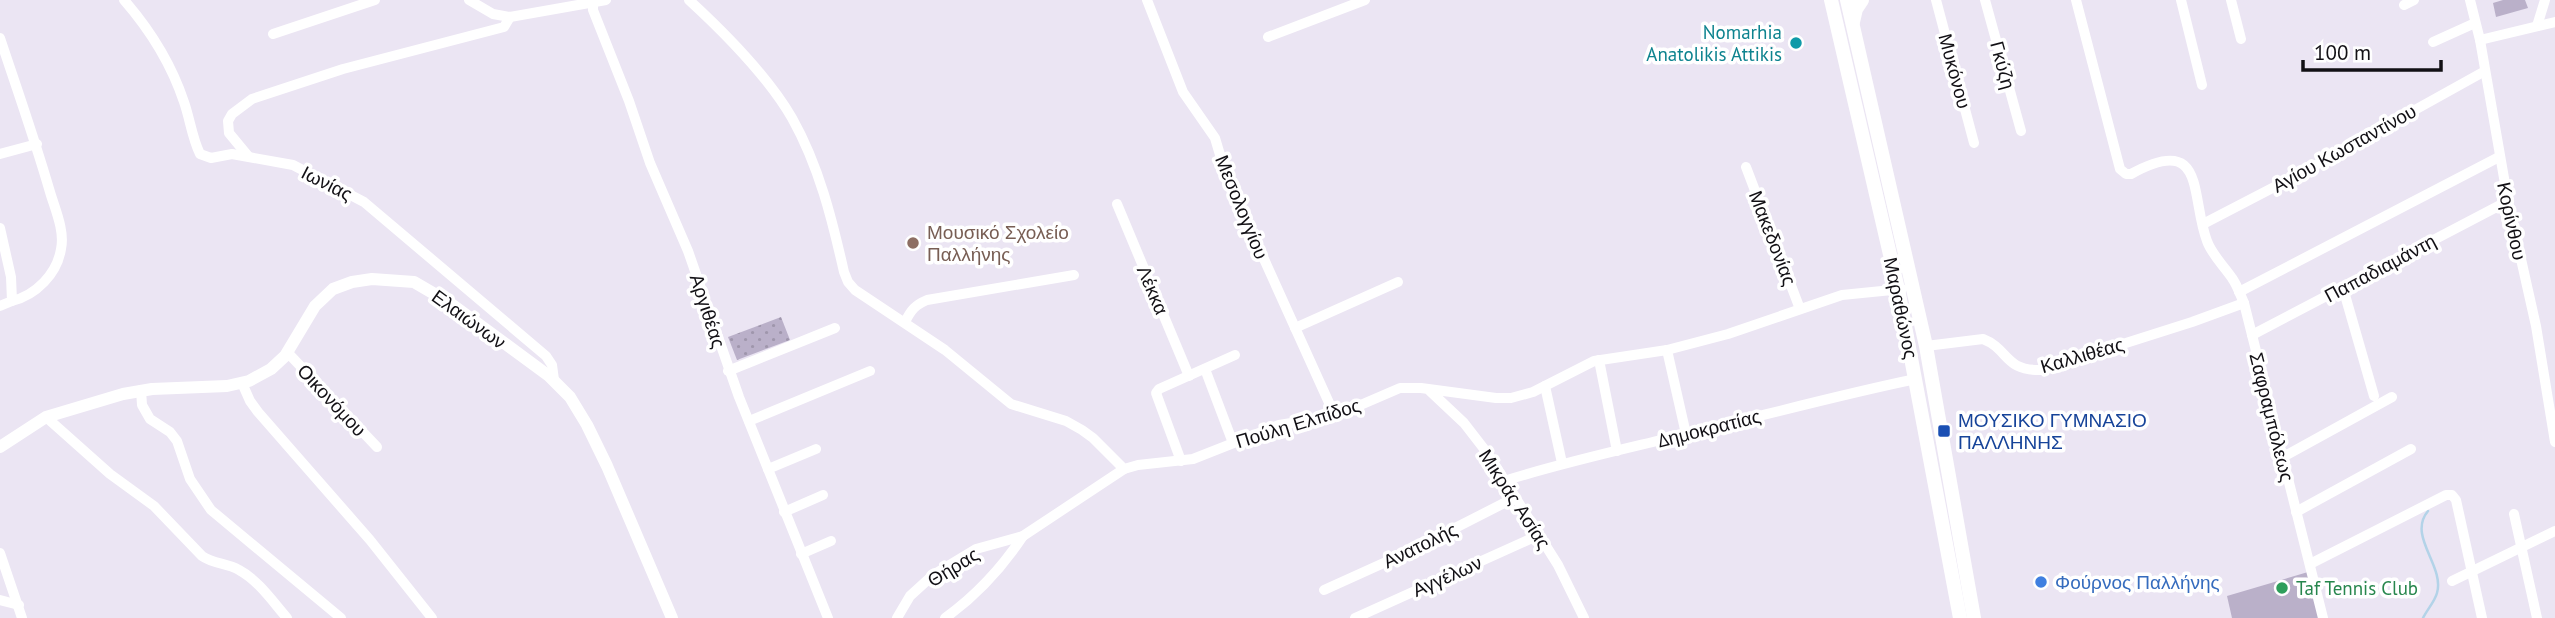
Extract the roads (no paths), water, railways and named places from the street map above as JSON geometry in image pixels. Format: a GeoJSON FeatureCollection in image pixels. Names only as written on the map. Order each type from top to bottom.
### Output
{"type":"FeatureCollection","features":[{"type":"Feature","properties":{"kind":"main road","name":"Μαραθώνος"},"geometry":{"type":"LineString","coordinates":[[1831,0],[1898,289],[1960,618]]}},
{"type":"Feature","properties":{"kind":"main road","name":"Μαραθώνος"},"geometry":{"type":"LineString","coordinates":[[1847,0],[1926,346],[1974,618]]}},
{"type":"Feature","properties":{"kind":"main road"},"geometry":{"type":"LineString","coordinates":[[1853,23],[1855,11],[1862,0]]}},
{"type":"Feature","properties":{"kind":"main road","name":"Ελαιώνων"},"geometry":{"type":"LineString","coordinates":[[0,447],[46,417],[141,390],[220,387],[242,383],[266,372],[288,353],[318,302],[346,283],[364,280],[404,281],[424,286],[554,380],[575,405],[600,451],[673,618]]}},
{"type":"Feature","properties":{"kind":"street","name":"Ιωνίας"},"geometry":{"type":"LineString","coordinates":[[124,0],[145,23],[162,49],[184,100],[200,154],[211,158],[232,155],[293,165],[364,202],[547,356],[554,368],[554,380]]}},
{"type":"Feature","properties":{"kind":"street"},"geometry":{"type":"LineString","coordinates":[[274,34],[375,0]]}},
{"type":"Feature","properties":{"kind":"street"},"geometry":{"type":"LineString","coordinates":[[469,0],[493,14],[510,17],[606,0]]}},
{"type":"Feature","properties":{"kind":"street"},"geometry":{"type":"LineString","coordinates":[[689,0],[756,70],[793,120],[817,173],[848,282],[855,290],[944,350],[1011,404],[1066,421],[1082,430],[1124,469]]}},
{"type":"Feature","properties":{"kind":"street","name":"Μεσολογγίου"},"geometry":{"type":"LineString","coordinates":[[1147,0],[1183,92],[1215,138],[1222,166],[1335,416]]}},
{"type":"Feature","properties":{"kind":"street"},"geometry":{"type":"LineString","coordinates":[[1268,37],[1365,0]]}},
{"type":"Feature","properties":{"kind":"street","name":"Μυκόνου"},"geometry":{"type":"LineString","coordinates":[[1936,0],[1974,143]]}},
{"type":"Feature","properties":{"kind":"street","name":"Γκύζη"},"geometry":{"type":"LineString","coordinates":[[1985,0],[2021,131]]}},
{"type":"Feature","properties":{"kind":"street","name":"Σαφραμπόλεως"},"geometry":{"type":"LineString","coordinates":[[2076,0],[2118,164],[2123,173],[2131,174],[2161,160],[2181,164],[2194,179],[2210,248],[2234,280],[2241,297],[2323,618]]}},
{"type":"Feature","properties":{"kind":"street"},"geometry":{"type":"LineString","coordinates":[[2180,0],[2202,85]]}},
{"type":"Feature","properties":{"kind":"street"},"geometry":{"type":"LineString","coordinates":[[2231,0],[2241,39]]}},
{"type":"Feature","properties":{"kind":"street","name":"Κορίνθου"},"geometry":{"type":"LineString","coordinates":[[2470,0],[2480,40],[2499,157],[2536,327],[2555,442]]}},
{"type":"Feature","properties":{"kind":"street"},"geometry":{"type":"LineString","coordinates":[[2538,26],[2545,0]]}},
{"type":"Feature","properties":{"kind":"street","name":"Αργιθέας"},"geometry":{"type":"LineString","coordinates":[[593,3],[593,10],[650,163],[688,251],[729,371],[828,618]]}},
{"type":"Feature","properties":{"kind":"street"},"geometry":{"type":"LineString","coordinates":[[248,157],[229,133],[228,121],[232,114],[252,99],[343,69],[504,27],[510,17]]}},
{"type":"Feature","properties":{"kind":"street"},"geometry":{"type":"LineString","coordinates":[[2480,40],[2555,22]]}},
{"type":"Feature","properties":{"kind":"street"},"geometry":{"type":"LineString","coordinates":[[2433,42],[2475,23]]}},
{"type":"Feature","properties":{"kind":"street"},"geometry":{"type":"LineString","coordinates":[[0,306],[25,296],[42,285],[61,251],[61,230],[37,144],[1,38]]}},
{"type":"Feature","properties":{"kind":"street","name":"Αγίου Κωσταντίνου"},"geometry":{"type":"LineString","coordinates":[[2203,224],[2315,166],[2485,71]]}},
{"type":"Feature","properties":{"kind":"street"},"geometry":{"type":"LineString","coordinates":[[0,154],[37,144]]}},
{"type":"Feature","properties":{"kind":"street","name":"Καλλιθέας"},"geometry":{"type":"LineString","coordinates":[[1926,346],[1983,339],[2017,366],[2041,370],[2192,322],[2499,157]]}},
{"type":"Feature","properties":{"kind":"street","name":"Μακεδονίας"},"geometry":{"type":"LineString","coordinates":[[1746,167],[1800,309]]}},
{"type":"Feature","properties":{"kind":"street","name":"Παπαδιαμάντη"},"geometry":{"type":"LineString","coordinates":[[2252,335],[2508,201]]}},
{"type":"Feature","properties":{"kind":"street","name":"Λέκκα"},"geometry":{"type":"LineString","coordinates":[[1117,204],[1189,376]]}},
{"type":"Feature","properties":{"kind":"street"},"geometry":{"type":"LineString","coordinates":[[0,228],[11,277],[12,301]]}},
{"type":"Feature","properties":{"kind":"street"},"geometry":{"type":"LineString","coordinates":[[905,322],[917,304],[928,300],[1074,275]]}},
{"type":"Feature","properties":{"kind":"street"},"geometry":{"type":"LineString","coordinates":[[1295,328],[1398,282]]}},
{"type":"Feature","properties":{"kind":"street","name":"Πούλη Ελπίδος"},"geometry":{"type":"LineString","coordinates":[[1124,469],[1206,455],[1279,425],[1335,416],[1400,388],[1511,398],[1545,386],[1599,360],[1667,350],[1728,334],[1842,295],[1913,287]]}},
{"type":"Feature","properties":{"kind":"street"},"geometry":{"type":"LineString","coordinates":[[2343,288],[2374,396]]}},
{"type":"Feature","properties":{"kind":"street"},"geometry":{"type":"LineString","coordinates":[[729,371],[835,328]]}},
{"type":"Feature","properties":{"kind":"street"},"geometry":{"type":"LineString","coordinates":[[1667,350],[1686,434]]}},
{"type":"Feature","properties":{"kind":"street","name":"Οικονόμου"},"geometry":{"type":"LineString","coordinates":[[288,353],[377,447]]}},
{"type":"Feature","properties":{"kind":"street"},"geometry":{"type":"LineString","coordinates":[[1181,461],[1155,395],[1159,389],[1236,355]]}},
{"type":"Feature","properties":{"kind":"street"},"geometry":{"type":"LineString","coordinates":[[1599,360],[1617,450]]}},
{"type":"Feature","properties":{"kind":"street"},"geometry":{"type":"LineString","coordinates":[[1205,369],[1233,443]]}},
{"type":"Feature","properties":{"kind":"street"},"geometry":{"type":"LineString","coordinates":[[749,421],[870,371]]}},
{"type":"Feature","properties":{"kind":"street","name":"Δημοκρατίας"},"geometry":{"type":"LineString","coordinates":[[1504,481],[1562,463],[1835,396],[1916,379]]}},
{"type":"Feature","properties":{"kind":"street"},"geometry":{"type":"LineString","coordinates":[[242,383],[258,412],[370,540],[432,618]]}},
{"type":"Feature","properties":{"kind":"street"},"geometry":{"type":"LineString","coordinates":[[1545,386],[1562,463]]}},
{"type":"Feature","properties":{"kind":"street"},"geometry":{"type":"LineString","coordinates":[[141,390],[142,405],[150,419],[170,432],[177,441],[190,479],[211,510],[341,618]]}},
{"type":"Feature","properties":{"kind":"street","name":"Μικράς Ασίας"},"geometry":{"type":"LineString","coordinates":[[1430,391],[1464,424],[1488,454],[1558,565],[1584,618]]}},
{"type":"Feature","properties":{"kind":"street"},"geometry":{"type":"LineString","coordinates":[[2283,457],[2392,397]]}},
{"type":"Feature","properties":{"kind":"street"},"geometry":{"type":"LineString","coordinates":[[46,417],[110,474],[154,506],[202,556],[240,570],[255,582],[287,618]]}},
{"type":"Feature","properties":{"kind":"street"},"geometry":{"type":"LineString","coordinates":[[768,469],[816,449]]}},
{"type":"Feature","properties":{"kind":"street"},"geometry":{"type":"LineString","coordinates":[[2296,512],[2411,449]]}},
{"type":"Feature","properties":{"kind":"street","name":"Θήρας"},"geometry":{"type":"LineString","coordinates":[[897,618],[910,596],[933,575],[976,549],[1023,536],[1124,469]]}},
{"type":"Feature","properties":{"kind":"street"},"geometry":{"type":"LineString","coordinates":[[784,512],[823,495]]}},
{"type":"Feature","properties":{"kind":"street"},"geometry":{"type":"LineString","coordinates":[[2310,564],[2446,495],[2454,497],[2482,618]]}},
{"type":"Feature","properties":{"kind":"street","name":"Ανατολής"},"geometry":{"type":"LineString","coordinates":[[1324,590],[1408,552],[1514,498]]}},
{"type":"Feature","properties":{"kind":"street"},"geometry":{"type":"LineString","coordinates":[[2514,514],[2537,618]]}},
{"type":"Feature","properties":{"kind":"street"},"geometry":{"type":"LineString","coordinates":[[2452,581],[2555,531]]}},
{"type":"Feature","properties":{"kind":"street","name":"Αγγέλων"},"geometry":{"type":"LineString","coordinates":[[1355,618],[1539,534]]}},
{"type":"Feature","properties":{"kind":"street","name":"Θήρας"},"geometry":{"type":"LineString","coordinates":[[945,618],[985,586],[1023,536]]}},
{"type":"Feature","properties":{"kind":"street"},"geometry":{"type":"LineString","coordinates":[[801,554],[831,541]]}},
{"type":"Feature","properties":{"kind":"street"},"geometry":{"type":"LineString","coordinates":[[0,553],[22,618]]}},
{"type":"Feature","properties":{"kind":"street"},"geometry":{"type":"LineString","coordinates":[[0,600],[19,605]]}},
{"type":"Feature","properties":{"kind":"waterway"},"geometry":{"type":"LineString","coordinates":[[2423,618],[2436,596],[2438,583],[2422,531],[2428,511]]}},
{"type":"Feature","properties":{"kind":"place","name":"Nomarhia Anatolikis Attikis"},"geometry":{"type":"Point","coordinates":[1796,43]}},
{"type":"Feature","properties":{"kind":"place","name":"Μουσικό Σχολείο Παλλήνης"},"geometry":{"type":"Point","coordinates":[913,243]}},
{"type":"Feature","properties":{"kind":"place","name":"ΜΟΥΣΙΚΟ ΓΥΜΝΑΣΙΟ ΠΑΛΛΗΝΗΣ"},"geometry":{"type":"Point","coordinates":[1944,431]}},
{"type":"Feature","properties":{"kind":"place","name":"Φούρνος Παλλήνης"},"geometry":{"type":"Point","coordinates":[2041,582]}},
{"type":"Feature","properties":{"kind":"place","name":"Taf Tennis Club"},"geometry":{"type":"Point","coordinates":[2282,588]}}]}
